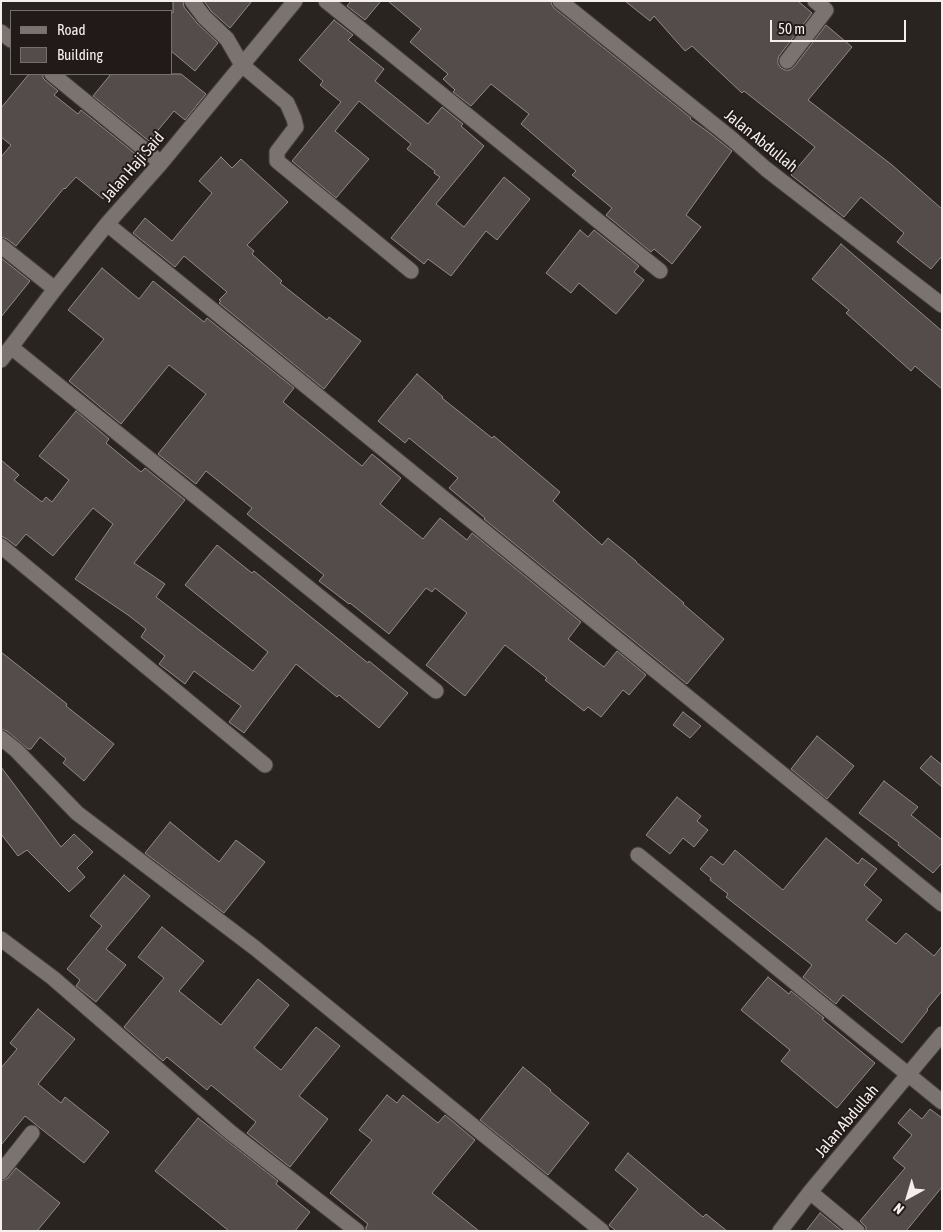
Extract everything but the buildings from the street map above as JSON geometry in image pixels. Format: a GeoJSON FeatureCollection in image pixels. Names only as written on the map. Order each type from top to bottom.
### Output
{"type":"FeatureCollection","features":[{"type":"Feature","properties":{"kind":"street"},"geometry":{"type":"LineString","coordinates":[[192,1],[204,17],[227,38],[242,65],[287,103],[296,127],[277,152],[277,161],[411,271]]}},
{"type":"Feature","properties":{"kind":"street","name":"Jalan Haji Said"},"geometry":{"type":"LineString","coordinates":[[1,360],[107,224],[161,163],[295,1]]}},
{"type":"Feature","properties":{"kind":"street"},"geometry":{"type":"LineString","coordinates":[[326,1],[660,272]]}},
{"type":"Feature","properties":{"kind":"street","name":"Jalan Abdullah"},"geometry":{"type":"LineString","coordinates":[[560,1],[732,139],[766,169],[942,304]]}},
{"type":"Feature","properties":{"kind":"street"},"geometry":{"type":"LineString","coordinates":[[787,61],[826,10],[815,1]]}},
{"type":"Feature","properties":{"kind":"street"},"geometry":{"type":"LineString","coordinates":[[53,75],[161,163]]}},
{"type":"Feature","properties":{"kind":"street"},"geometry":{"type":"LineString","coordinates":[[107,224],[942,904]]}},
{"type":"Feature","properties":{"kind":"street"},"geometry":{"type":"LineString","coordinates":[[1,246],[55,289]]}},
{"type":"Feature","properties":{"kind":"street"},"geometry":{"type":"LineString","coordinates":[[11,347],[436,691]]}},
{"type":"Feature","properties":{"kind":"street"},"geometry":{"type":"LineString","coordinates":[[1,546],[265,765]]}},
{"type":"Feature","properties":{"kind":"street"},"geometry":{"type":"LineString","coordinates":[[1,738],[16,750],[77,813],[255,948],[602,1231]]}},
{"type":"Feature","properties":{"kind":"street"},"geometry":{"type":"LineString","coordinates":[[638,855],[942,1102]]}},
{"type":"Feature","properties":{"kind":"street"},"geometry":{"type":"LineString","coordinates":[[1,939],[53,978],[230,1132],[357,1231]]}},
{"type":"Feature","properties":{"kind":"street","name":"Jalan Abdullah"},"geometry":{"type":"LineString","coordinates":[[780,1231],[810,1192],[942,1034]]}},
{"type":"Feature","properties":{"kind":"street"},"geometry":{"type":"LineString","coordinates":[[1,1172],[32,1133]]}},
{"type":"Feature","properties":{"kind":"street"},"geometry":{"type":"LineString","coordinates":[[810,1192],[857,1231]]}}]}
